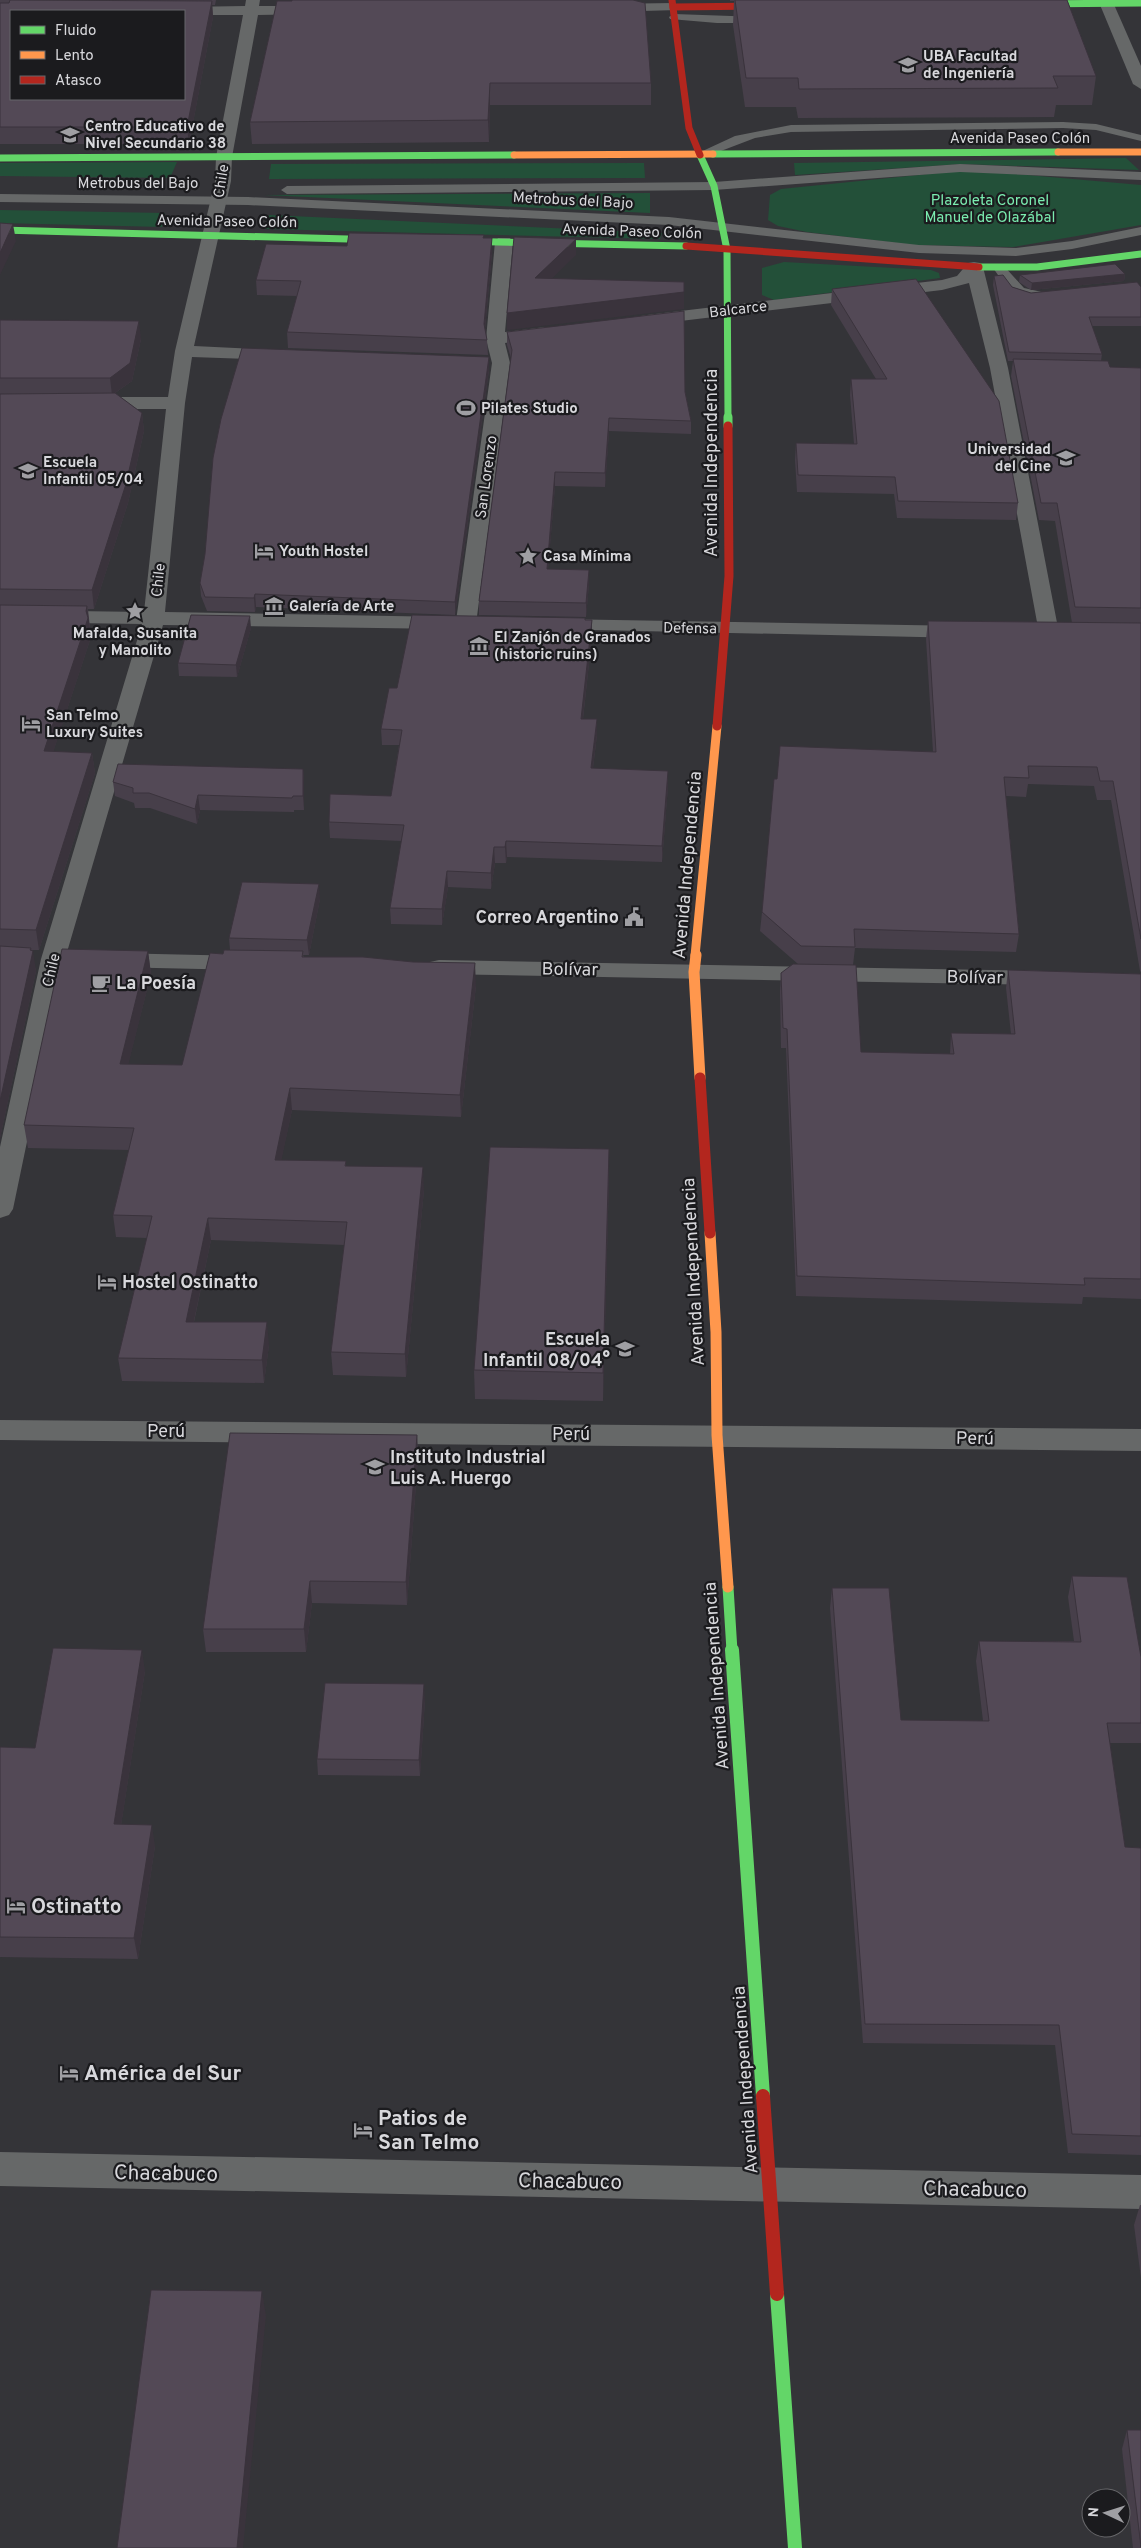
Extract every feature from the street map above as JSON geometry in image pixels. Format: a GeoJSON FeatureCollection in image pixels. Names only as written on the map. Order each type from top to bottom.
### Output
{"type":"FeatureCollection","features":[{"type":"Feature","properties":{"kind":"main road"},"geometry":{"type":"LineString","coordinates":[[1022,4],[1141,3]]}},
{"type":"Feature","properties":{"kind":"main road"},"geometry":{"type":"LineString","coordinates":[[673,8],[786,6]]}},
{"type":"Feature","properties":{"kind":"main road","name":"Avenida Independencia"},"geometry":{"type":"LineString","coordinates":[[673,8],[690,128],[714,186],[724,227],[727,250],[729,576],[726,628],[694,972],[716,1332],[717,1435],[795,2548]]}},
{"type":"Feature","properties":{"kind":"main road","name":"Avenida Paseo Colón"},"geometry":{"type":"LineString","coordinates":[[0,158],[1141,152]]}},
{"type":"Feature","properties":{"kind":"main road","name":"Avenida Paseo Colón"},"geometry":{"type":"LineString","coordinates":[[0,230],[398,240]]}},
{"type":"Feature","properties":{"kind":"main road","name":"Avenida Paseo Colón"},"geometry":{"type":"LineString","coordinates":[[446,241],[670,245],[999,268],[1037,267],[1141,254]]}},
{"type":"Feature","properties":{"kind":"street"},"geometry":{"type":"LineString","coordinates":[[1106,2],[1138,68],[1141,84]]}},
{"type":"Feature","properties":{"kind":"street"},"geometry":{"type":"LineString","coordinates":[[185,11],[252,5],[330,10]]}},
{"type":"Feature","properties":{"kind":"street","name":"Chile"},"geometry":{"type":"LineString","coordinates":[[0,1209],[73,959],[154,619],[176,403],[184,351],[220,195],[224,156],[252,5]]}},
{"type":"Feature","properties":{"kind":"street"},"geometry":{"type":"LineString","coordinates":[[595,8],[673,8]]}},
{"type":"Feature","properties":{"kind":"street","name":"San Lorenzo"},"geometry":{"type":"LineString","coordinates":[[154,619],[476,624],[501,363],[495,338],[504,242]]}},
{"type":"Feature","properties":{"kind":"street"},"geometry":{"type":"LineString","coordinates":[[974,267],[1009,369],[1049,633]]}},
{"type":"Feature","properties":{"kind":"street","name":"Balcarce"},"geometry":{"type":"LineString","coordinates":[[630,322],[942,285],[963,280],[974,267]]}},
{"type":"Feature","properties":{"kind":"street"},"geometry":{"type":"LineString","coordinates":[[495,338],[562,330]]}},
{"type":"Feature","properties":{"kind":"street"},"geometry":{"type":"LineString","coordinates":[[184,351],[293,355]]}},
{"type":"Feature","properties":{"kind":"street"},"geometry":{"type":"LineString","coordinates":[[481,362],[501,363]]}},
{"type":"Feature","properties":{"kind":"street"},"geometry":{"type":"LineString","coordinates":[[68,403],[176,403]]}},
{"type":"Feature","properties":{"kind":"street"},"geometry":{"type":"LineString","coordinates":[[0,616],[154,619]]}},
{"type":"Feature","properties":{"kind":"street","name":"Defensa"},"geometry":{"type":"LineString","coordinates":[[536,625],[981,632]]}},
{"type":"Feature","properties":{"kind":"street"},"geometry":{"type":"LineString","coordinates":[[26,959],[270,963]]}},
{"type":"Feature","properties":{"kind":"street","name":"Bolívar"},"geometry":{"type":"LineString","coordinates":[[418,966],[1065,979]]}},
{"type":"Feature","properties":{"kind":"street","name":"Perú"},"geometry":{"type":"LineString","coordinates":[[0,1430],[1141,1440]]}},
{"type":"Feature","properties":{"kind":"street","name":"Chacabuco"},"geometry":{"type":"LineString","coordinates":[[0,2169],[1141,2192]]}},
{"type":"Feature","properties":{"kind":"lane"},"geometry":{"type":"LineString","coordinates":[[1034,15],[1067,14],[1081,4]]}},
{"type":"Feature","properties":{"kind":"lane"},"geometry":{"type":"LineString","coordinates":[[673,8],[716,20],[776,19]]}},
{"type":"Feature","properties":{"kind":"lane"},"geometry":{"type":"LineString","coordinates":[[700,155],[733,140],[766,130],[806,127],[1063,125],[1096,127],[1141,138]]}},
{"type":"Feature","properties":{"kind":"lane","name":"Metrobus del Bajo"},"geometry":{"type":"LineString","coordinates":[[0,198],[714,186],[960,168],[1141,176]]}},
{"type":"Feature","properties":{"kind":"lane","name":"Metrobus del Bajo"},"geometry":{"type":"LineString","coordinates":[[0,188],[220,195],[669,221],[919,249],[1016,252],[1072,245],[1141,230]]}},
{"type":"Feature","properties":{"kind":"lane"},"geometry":{"type":"LineString","coordinates":[[999,268],[1017,291],[1023,295],[1048,294]]}},
{"type":"Feature","properties":{"kind":"green space"},"geometry":{"type":"Polygon","coordinates":[[[1126,158],[1139,170],[962,164],[795,175],[794,163],[1126,158]]]}},
{"type":"Feature","properties":{"kind":"green space"},"geometry":{"type":"Polygon","coordinates":[[[177,162],[170,178],[0,176],[0,163],[177,162]]]}},
{"type":"Feature","properties":{"kind":"green space"},"geometry":{"type":"Polygon","coordinates":[[[644,163],[645,178],[269,179],[271,164],[644,163]]]}},
{"type":"Feature","properties":{"kind":"green space","name":"Plazoleta Coronel Manuel de Olazábal"},"geometry":{"type":"Polygon","coordinates":[[[948,172],[992,172],[1141,185],[1141,225],[1013,247],[913,245],[807,232],[778,226],[768,220],[770,195],[781,189],[948,172]]]}},
{"type":"Feature","properties":{"kind":"green space"},"geometry":{"type":"Polygon","coordinates":[[[650,193],[650,213],[264,195],[650,193]]]}},
{"type":"Feature","properties":{"kind":"green space"},"geometry":{"type":"Polygon","coordinates":[[[0,210],[165,213],[162,227],[0,223],[0,210]]]}},
{"type":"Feature","properties":{"kind":"green space"},"geometry":{"type":"Polygon","coordinates":[[[269,215],[662,233],[660,239],[265,229],[269,215]]]}},
{"type":"Feature","properties":{"kind":"green space"},"geometry":{"type":"Polygon","coordinates":[[[784,262],[931,270],[939,273],[940,278],[774,300],[762,295],[762,268],[784,262]]]}},
{"type":"Feature","properties":{"kind":"building"},"geometry":{"type":"Polygon","coordinates":[[[10,0],[212,1],[187,127],[0,127],[0,3],[9,3],[10,0]]]}},
{"type":"Feature","properties":{"kind":"building"},"geometry":{"type":"Polygon","coordinates":[[[633,0],[645,3],[651,83],[490,83],[488,120],[250,122],[277,1],[633,0]]]}},
{"type":"Feature","properties":{"kind":"building"},"geometry":{"type":"Polygon","coordinates":[[[735,0],[1067,0],[1096,76],[1053,76],[1058,88],[799,89],[798,78],[746,78],[735,0]]]}},
{"type":"Feature","properties":{"kind":"building"},"geometry":{"type":"Polygon","coordinates":[[[0,223],[13,224],[0,253],[0,223]]]}},
{"type":"Feature","properties":{"kind":"building"},"geometry":{"type":"Polygon","coordinates":[[[349,233],[484,235],[483,238],[492,238],[484,324],[487,340],[287,332],[301,281],[256,280],[266,244],[347,246],[349,233]]]}},
{"type":"Feature","properties":{"kind":"building"},"geometry":{"type":"Polygon","coordinates":[[[514,237],[576,239],[535,278],[684,282],[684,292],[507,313],[514,237]]]}},
{"type":"Feature","properties":{"kind":"building"},"geometry":{"type":"Polygon","coordinates":[[[1115,264],[1125,274],[1032,283],[1020,275],[1115,264]]]}},
{"type":"Feature","properties":{"kind":"building"},"geometry":{"type":"Polygon","coordinates":[[[1003,275],[1012,287],[1031,293],[1137,282],[1141,287],[1141,317],[1089,317],[1102,354],[1009,352],[994,276],[1003,275]]]}},
{"type":"Feature","properties":{"kind":"building"},"geometry":{"type":"Polygon","coordinates":[[[916,279],[999,401],[1018,503],[898,501],[895,477],[798,475],[796,443],[857,444],[851,379],[887,379],[832,289],[916,279]]]}},
{"type":"Feature","properties":{"kind":"building"},"geometry":{"type":"Polygon","coordinates":[[[684,311],[685,392],[691,421],[609,418],[605,473],[555,472],[547,569],[589,570],[586,603],[479,601],[512,350],[507,332],[684,311]]]}},
{"type":"Feature","properties":{"kind":"building"},"geometry":{"type":"Polygon","coordinates":[[[0,320],[139,321],[130,363],[110,378],[0,378],[0,320]]]}},
{"type":"Feature","properties":{"kind":"building"},"geometry":{"type":"Polygon","coordinates":[[[242,348],[489,357],[455,602],[255,594],[254,598],[205,597],[200,583],[205,554],[213,458],[221,419],[242,348]]]}},
{"type":"Feature","properties":{"kind":"building"},"geometry":{"type":"Polygon","coordinates":[[[1013,359],[1108,361],[1110,367],[1141,368],[1141,608],[1075,607],[1057,503],[1041,503],[1013,359]]]}},
{"type":"Feature","properties":{"kind":"building"},"geometry":{"type":"Polygon","coordinates":[[[115,393],[142,413],[126,484],[92,590],[0,589],[0,394],[115,393]]]}},
{"type":"Feature","properties":{"kind":"building"},"geometry":{"type":"Polygon","coordinates":[[[0,605],[87,606],[88,618],[44,751],[92,753],[36,930],[0,929],[0,605]]]}},
{"type":"Feature","properties":{"kind":"building"},"geometry":{"type":"Polygon","coordinates":[[[191,615],[250,616],[236,665],[178,663],[191,615]]]}},
{"type":"Feature","properties":{"kind":"building"},"geometry":{"type":"Polygon","coordinates":[[[412,615],[585,618],[585,620],[592,620],[581,719],[597,719],[591,768],[668,771],[662,846],[506,841],[505,847],[494,847],[491,873],[447,871],[442,909],[390,908],[404,825],[329,822],[330,794],[391,796],[402,730],[381,729],[389,688],[397,688],[412,615]]]}},
{"type":"Feature","properties":{"kind":"building"},"geometry":{"type":"Polygon","coordinates":[[[928,621],[1141,623],[1141,939],[1113,781],[1100,781],[1097,767],[1028,766],[1029,778],[1004,777],[1019,934],[854,929],[855,947],[801,946],[762,912],[774,779],[777,779],[780,746],[936,752],[928,621]]]}},
{"type":"Feature","properties":{"kind":"building"},"geometry":{"type":"Polygon","coordinates":[[[118,764],[303,769],[303,796],[293,796],[292,798],[198,795],[195,809],[149,793],[133,793],[133,788],[113,782],[118,764]]]}},
{"type":"Feature","properties":{"kind":"building"},"geometry":{"type":"Polygon","coordinates":[[[242,882],[319,884],[307,940],[229,938],[242,882]]]}},
{"type":"Feature","properties":{"kind":"building"},"geometry":{"type":"Polygon","coordinates":[[[0,946],[31,948],[30,950],[33,951],[0,1101],[0,946]]]}},
{"type":"Feature","properties":{"kind":"building"},"geometry":{"type":"Polygon","coordinates":[[[62,949],[148,951],[120,1064],[182,1065],[210,953],[223,954],[224,950],[303,951],[302,957],[363,957],[413,962],[475,963],[460,1095],[290,1088],[275,1160],[346,1161],[345,1166],[423,1167],[405,1354],[331,1352],[347,1222],[208,1218],[186,1322],[267,1322],[262,1360],[118,1358],[152,1216],[113,1215],[134,1128],[24,1125],[62,949]]]}},
{"type":"Feature","properties":{"kind":"building"},"geometry":{"type":"Polygon","coordinates":[[[793,964],[856,965],[861,1052],[954,1054],[951,1033],[1015,1034],[1008,970],[1141,974],[1141,1279],[1084,1278],[1085,1285],[797,1276],[787,1029],[783,1028],[781,973],[793,964]]]}},
{"type":"Feature","properties":{"kind":"building"},"geometry":{"type":"Polygon","coordinates":[[[490,1147],[609,1149],[603,1373],[474,1370],[490,1147]]]}},
{"type":"Feature","properties":{"kind":"building"},"geometry":{"type":"Polygon","coordinates":[[[230,1433],[417,1435],[406,1582],[310,1581],[304,1629],[203,1629],[230,1433]]]}},
{"type":"Feature","properties":{"kind":"building"},"geometry":{"type":"Polygon","coordinates":[[[1072,1576],[1127,1577],[1141,1657],[1141,1723],[1107,1723],[1125,1847],[1141,1848],[1141,2136],[1072,2134],[1059,2025],[865,2024],[832,1588],[889,1588],[901,1720],[989,1721],[979,1641],[1081,1642],[1072,1576]]]}},
{"type":"Feature","properties":{"kind":"building"},"geometry":{"type":"Polygon","coordinates":[[[53,1648],[142,1650],[114,1824],[152,1825],[134,1938],[0,1937],[0,1747],[35,1748],[53,1648]]]}},
{"type":"Feature","properties":{"kind":"building"},"geometry":{"type":"Polygon","coordinates":[[[325,1683],[424,1684],[419,1760],[317,1759],[325,1683]]]}},
{"type":"Feature","properties":{"kind":"building"},"geometry":{"type":"Polygon","coordinates":[[[151,2290],[262,2291],[237,2548],[117,2548],[151,2290]]]}},
{"type":"Feature","properties":{"kind":"building"},"geometry":{"type":"Polygon","coordinates":[[[1127,2430],[1141,2430],[1141,2547],[1127,2430]]]}},
{"type":"Feature","properties":{"kind":"traffic: fast"},"geometry":{"type":"LineString","coordinates":[[1032,4],[1141,3]]}},
{"type":"Feature","properties":{"kind":"traffic: fast"},"geometry":{"type":"LineString","coordinates":[[713,154],[1058,152]]}},
{"type":"Feature","properties":{"kind":"traffic: fast"},"geometry":{"type":"LineString","coordinates":[[0,158],[514,155]]}},
{"type":"Feature","properties":{"kind":"traffic: fast"},"geometry":{"type":"LineString","coordinates":[[700,155],[714,186],[727,250],[728,426]]}},
{"type":"Feature","properties":{"kind":"traffic: fast"},"geometry":{"type":"LineString","coordinates":[[0,230],[386,240]]}},
{"type":"Feature","properties":{"kind":"traffic: fast"},"geometry":{"type":"LineString","coordinates":[[454,241],[686,246]]}},
{"type":"Feature","properties":{"kind":"traffic: fast"},"geometry":{"type":"LineString","coordinates":[[979,267],[1037,267],[1141,254]]}},
{"type":"Feature","properties":{"kind":"traffic: fast"},"geometry":{"type":"LineString","coordinates":[[728,1587],[763,2096]]}},
{"type":"Feature","properties":{"kind":"traffic: fast"},"geometry":{"type":"LineString","coordinates":[[777,2294],[795,2548]]}},
{"type":"Feature","properties":{"kind":"traffic: slow"},"geometry":{"type":"LineString","coordinates":[[1058,152],[1141,152]]}},
{"type":"Feature","properties":{"kind":"traffic: slow"},"geometry":{"type":"LineString","coordinates":[[514,155],[713,154]]}},
{"type":"Feature","properties":{"kind":"traffic: slow"},"geometry":{"type":"LineString","coordinates":[[700,1078],[694,972],[717,726]]}},
{"type":"Feature","properties":{"kind":"traffic: slow"},"geometry":{"type":"LineString","coordinates":[[710,1233],[716,1332],[717,1435],[728,1587]]}},
{"type":"Feature","properties":{"kind":"traffic: jam"},"geometry":{"type":"LineString","coordinates":[[672,0],[689,128],[700,155]]}},
{"type":"Feature","properties":{"kind":"traffic: jam"},"geometry":{"type":"LineString","coordinates":[[673,7],[772,6]]}},
{"type":"Feature","properties":{"kind":"traffic: jam"},"geometry":{"type":"LineString","coordinates":[[686,246],[979,267]]}},
{"type":"Feature","properties":{"kind":"traffic: jam"},"geometry":{"type":"LineString","coordinates":[[717,726],[729,576],[728,426]]}},
{"type":"Feature","properties":{"kind":"traffic: jam"},"geometry":{"type":"LineString","coordinates":[[700,1078],[710,1233]]}},
{"type":"Feature","properties":{"kind":"traffic: jam"},"geometry":{"type":"LineString","coordinates":[[763,2096],[777,2294]]}},
{"type":"Feature","properties":{"kind":"place","name":"UBA Facultad de Ingeniería"},"geometry":{"type":"Point","coordinates":[908,65]}},
{"type":"Feature","properties":{"kind":"place","name":"Centro Educativo de Nivel Secundario 38"},"geometry":{"type":"Point","coordinates":[70,135]}},
{"type":"Feature","properties":{"kind":"place","name":"Pilates Studio"},"geometry":{"type":"Point","coordinates":[466,408]}},
{"type":"Feature","properties":{"kind":"place","name":"Universidad del Cine"},"geometry":{"type":"Point","coordinates":[1066,458]}},
{"type":"Feature","properties":{"kind":"place","name":"Escuela Infantil 05/04"},"geometry":{"type":"Point","coordinates":[28,471]}},
{"type":"Feature","properties":{"kind":"place","name":"Youth Hostel"},"geometry":{"type":"Point","coordinates":[264,551]}},
{"type":"Feature","properties":{"kind":"place","name":"Casa Mínima"},"geometry":{"type":"Point","coordinates":[528,556]}},
{"type":"Feature","properties":{"kind":"place","name":"Galería de Arte"},"geometry":{"type":"Point","coordinates":[274,606]}},
{"type":"Feature","properties":{"kind":"place","name":"Mafalda, Susanita y Manolito"},"geometry":{"type":"Point","coordinates":[135,611]}},
{"type":"Feature","properties":{"kind":"place","name":"El Zanjón de Granados (historic ruins)"},"geometry":{"type":"Point","coordinates":[479,646]}},
{"type":"Feature","properties":{"kind":"place","name":"San Telmo Luxury Suites"},"geometry":{"type":"Point","coordinates":[31,724]}},
{"type":"Feature","properties":{"kind":"place","name":"Correo Argentino"},"geometry":{"type":"Point","coordinates":[634,917]}},
{"type":"Feature","properties":{"kind":"place","name":"La Poesía"},"geometry":{"type":"Point","coordinates":[101,983]}},
{"type":"Feature","properties":{"kind":"place","name":"Hostel Ostinatto"},"geometry":{"type":"Point","coordinates":[107,1282]}},
{"type":"Feature","properties":{"kind":"place","name":"Escuela Infantil 08/04°"},"geometry":{"type":"Point","coordinates":[625,1349]}},
{"type":"Feature","properties":{"kind":"place","name":"Instituto Industrial Luis A. Huergo"},"geometry":{"type":"Point","coordinates":[375,1467]}},
{"type":"Feature","properties":{"kind":"place","name":"Ostinatto"},"geometry":{"type":"Point","coordinates":[16,1906]}},
{"type":"Feature","properties":{"kind":"place","name":"América del Sur"},"geometry":{"type":"Point","coordinates":[69,2073]}},
{"type":"Feature","properties":{"kind":"place","name":"Patios de San Telmo"},"geometry":{"type":"Point","coordinates":[363,2130]}}]}
